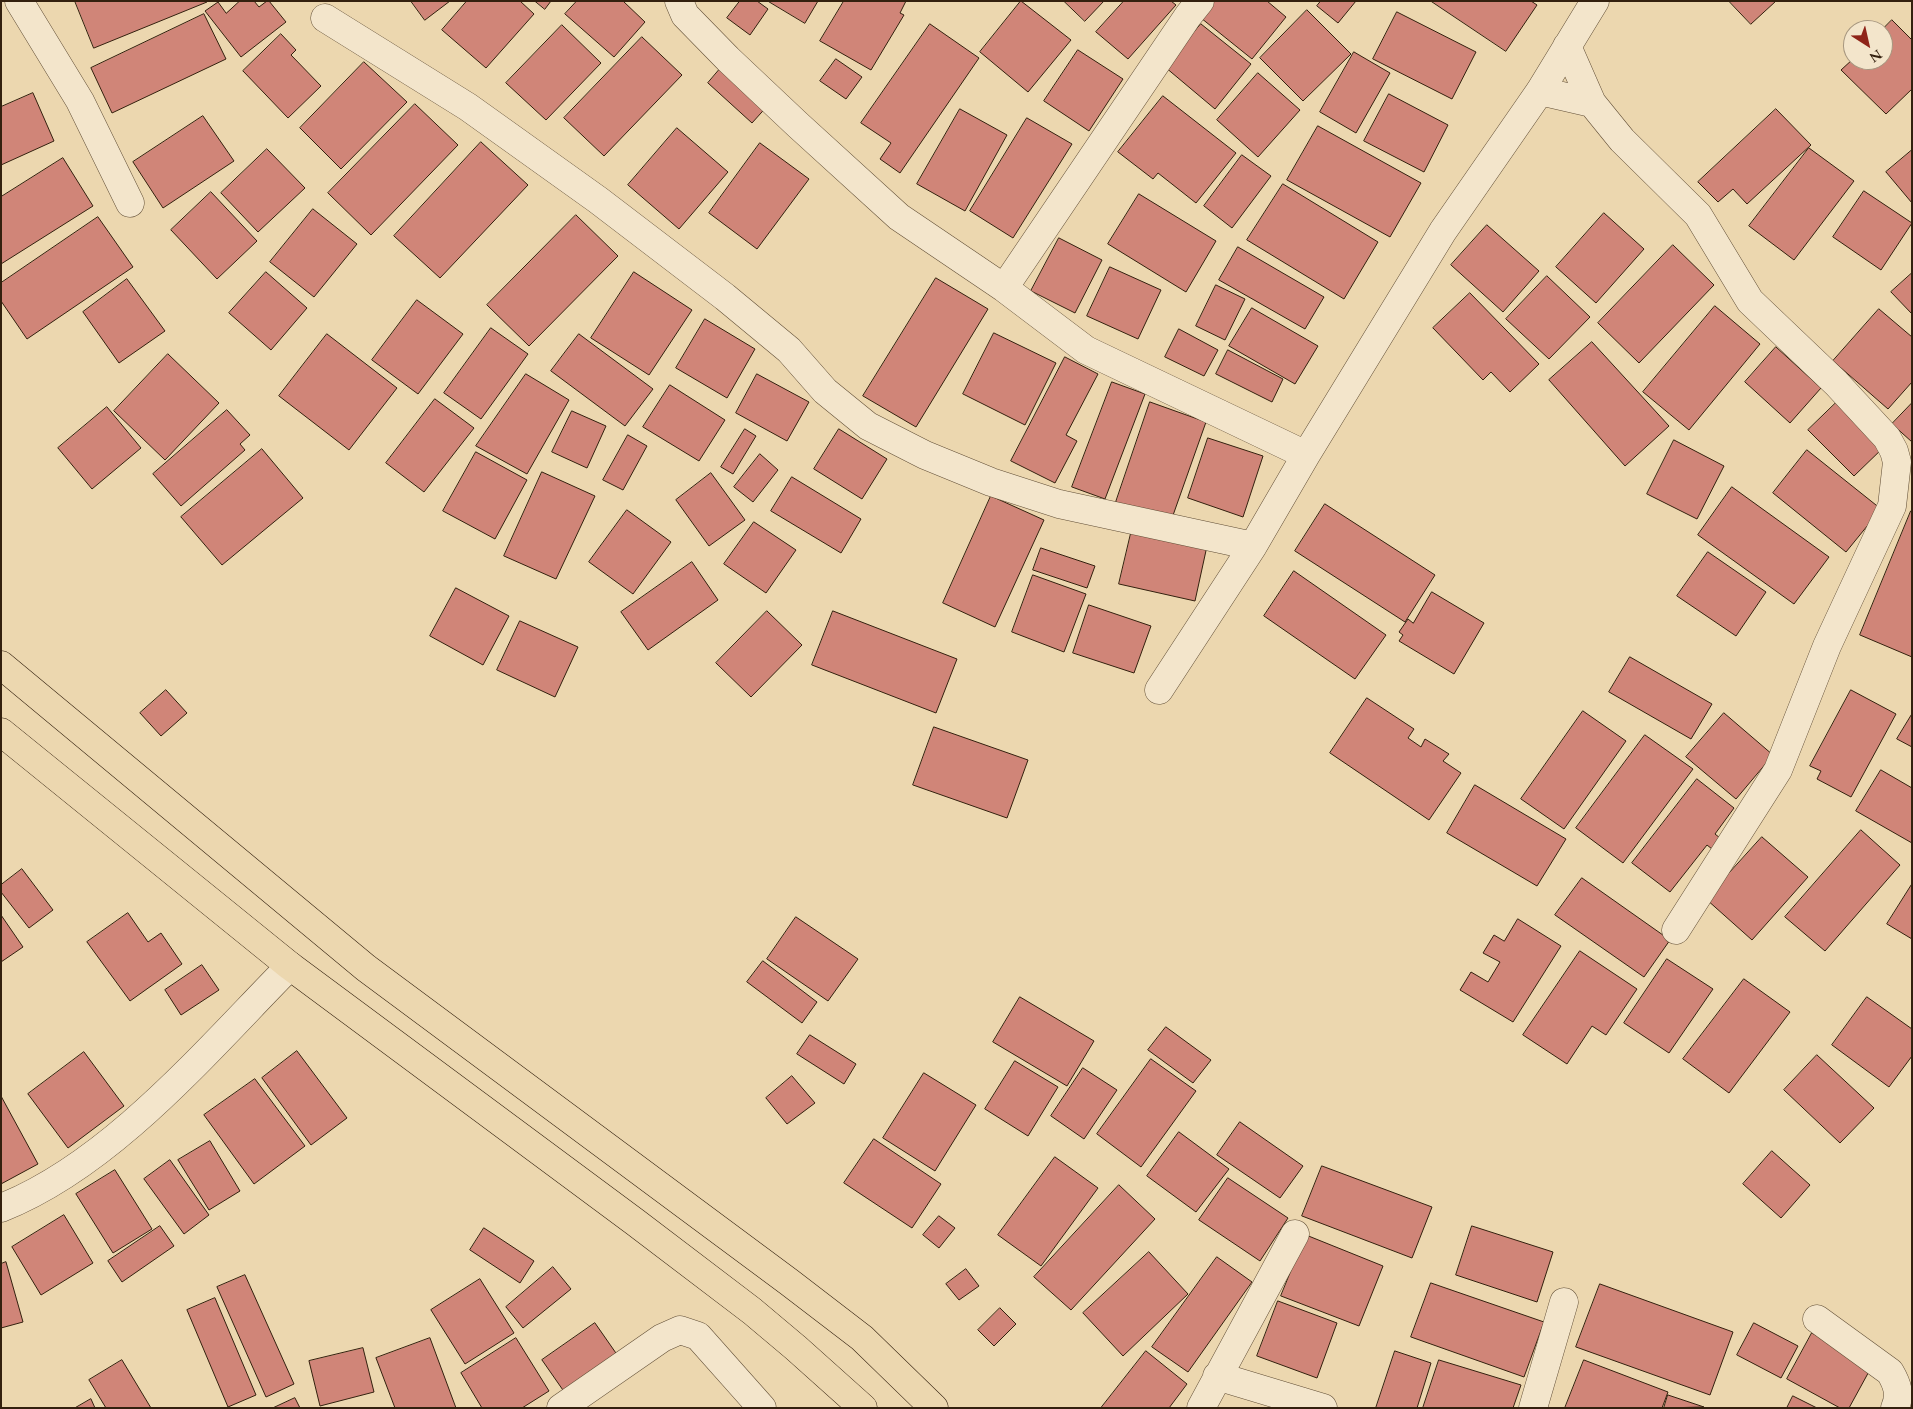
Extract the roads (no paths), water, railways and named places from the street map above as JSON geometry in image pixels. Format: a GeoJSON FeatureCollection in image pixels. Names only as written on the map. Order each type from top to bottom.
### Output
{"type":"FeatureCollection","features":[{"type":"Feature","properties":{"kind":"main road"},"geometry":{"type":"LineString","coordinates":[[1,665],[366,968],[862,1338],[934,1408]]}},
{"type":"Feature","properties":{"kind":"main road"},"geometry":{"type":"LineString","coordinates":[[1,732],[290,966],[682,1257],[796,1348],[863,1408]]}},
{"type":"Feature","properties":{"kind":"street"},"geometry":{"type":"LineString","coordinates":[[19,1],[80,101],[130,203]]}},
{"type":"Feature","properties":{"kind":"street"},"geometry":{"type":"LineString","coordinates":[[679,1],[685,15],[728,59],[798,126],[899,217],[1004,288],[1086,350],[1306,455]]}},
{"type":"Feature","properties":{"kind":"street"},"geometry":{"type":"LineString","coordinates":[[1159,690],[1253,546],[1306,455],[1443,231],[1540,91],[1595,1]]}},
{"type":"Feature","properties":{"kind":"street"},"geometry":{"type":"LineString","coordinates":[[1004,288],[1188,6]]}},
{"type":"Feature","properties":{"kind":"street"},"geometry":{"type":"LineString","coordinates":[[325,18],[468,107],[598,200],[725,297],[782,344],[825,391],[868,426],[924,455],[991,482],[1059,504],[1253,546]]}},
{"type":"Feature","properties":{"kind":"street"},"geometry":{"type":"LineString","coordinates":[[1567,46],[1592,103],[1622,140],[1698,215],[1750,301],[1836,383],[1887,438],[1897,462],[1892,506],[1827,646],[1778,770],[1676,930]]}},
{"type":"Feature","properties":{"kind":"street"},"geometry":{"type":"LineString","coordinates":[[1540,91],[1592,103]]}},
{"type":"Feature","properties":{"kind":"street"},"geometry":{"type":"LineString","coordinates":[[1,1208],[20,1201],[78,1167],[152,1106],[290,966]]}},
{"type":"Feature","properties":{"kind":"street"},"geometry":{"type":"LineString","coordinates":[[1201,1408],[1295,1234]]}},
{"type":"Feature","properties":{"kind":"street"},"geometry":{"type":"LineString","coordinates":[[1534,1408],[1564,1302]]}},
{"type":"Feature","properties":{"kind":"street"},"geometry":{"type":"LineString","coordinates":[[1817,1319],[1890,1372],[1898,1385],[1898,1400],[1895,1408]]}},
{"type":"Feature","properties":{"kind":"street"},"geometry":{"type":"LineString","coordinates":[[561,1408],[662,1338],[680,1330],[698,1336],[762,1408]]}},
{"type":"Feature","properties":{"kind":"street"},"geometry":{"type":"LineString","coordinates":[[1217,1376],[1323,1408]]}}]}
